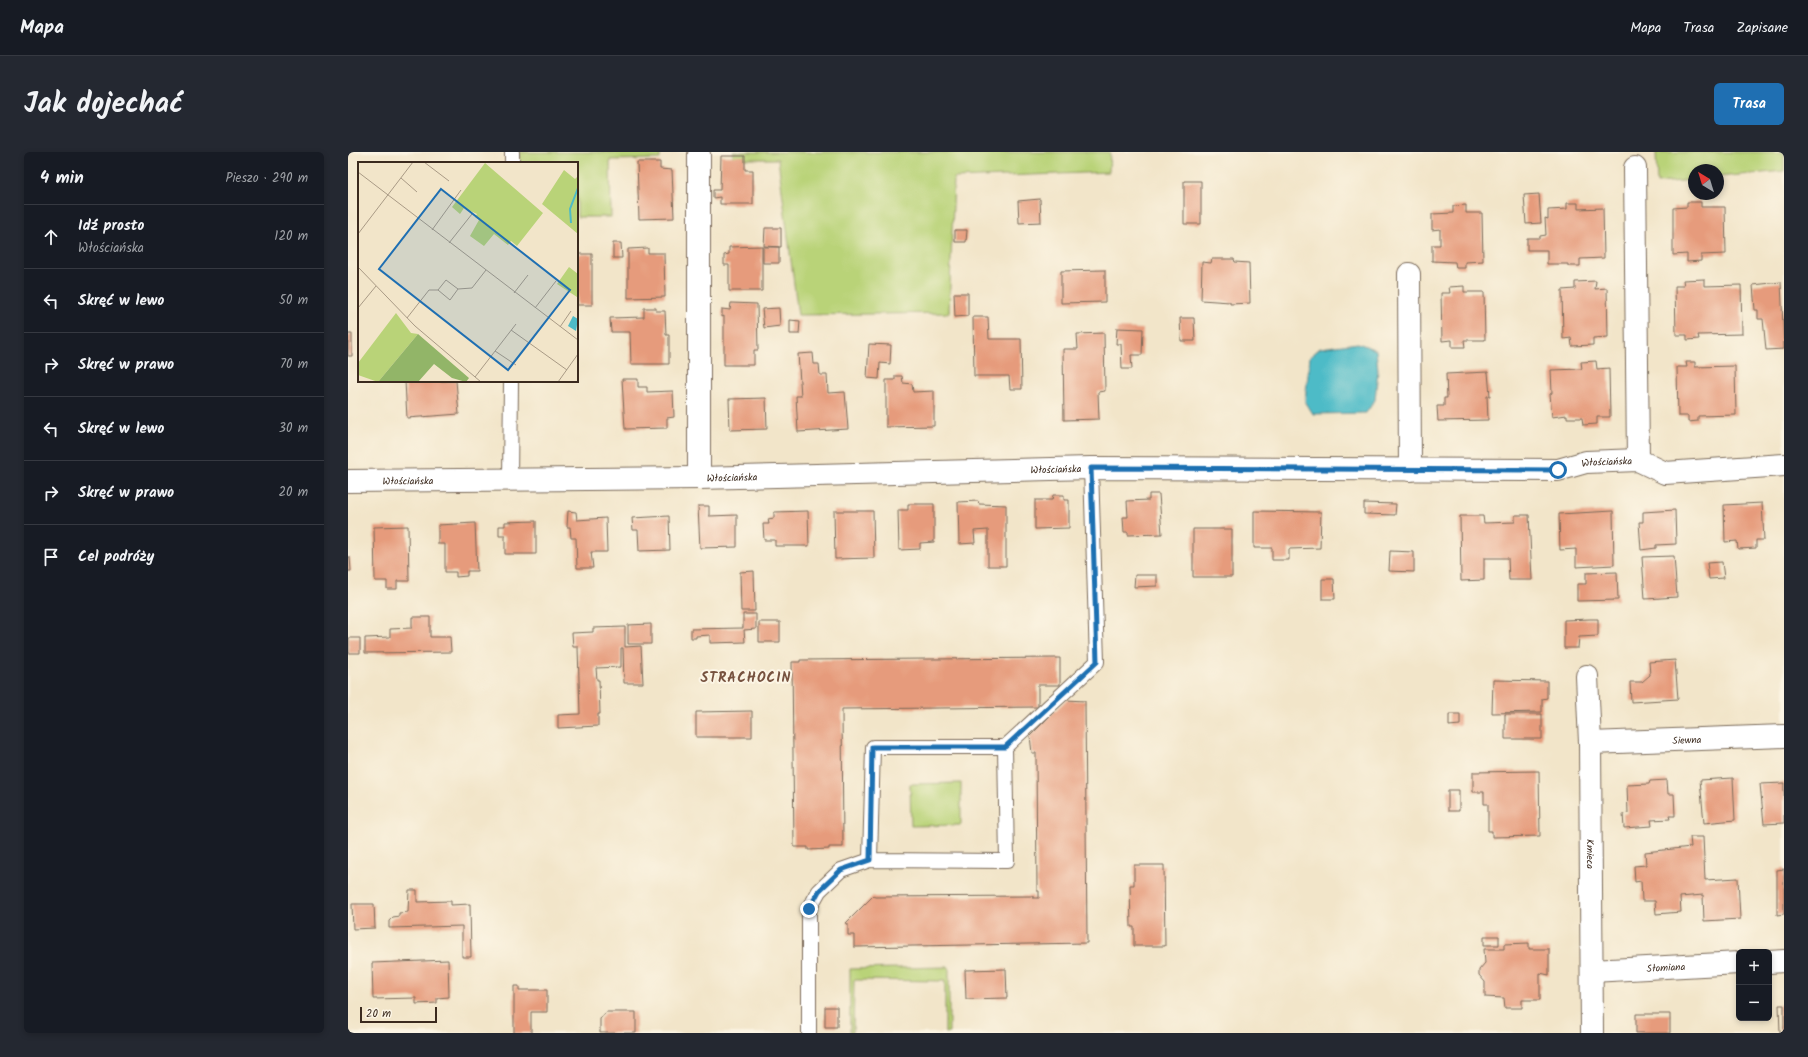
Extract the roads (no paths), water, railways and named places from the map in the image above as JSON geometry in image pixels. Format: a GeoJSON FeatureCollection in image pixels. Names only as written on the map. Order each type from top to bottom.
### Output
{"type":"FeatureCollection","features":[{"type":"Feature","properties":{"kind":"street"},"geometry":{"type":"LineString","coordinates":[[699,154],[699,478]]}},
{"type":"Feature","properties":{"kind":"street"},"geometry":{"type":"LineString","coordinates":[[1634,168],[1638,460]]}},
{"type":"Feature","properties":{"kind":"street"},"geometry":{"type":"LineString","coordinates":[[1409,274],[1410,470]]}},
{"type":"Feature","properties":{"kind":"street","name":"Włościańska"},"geometry":{"type":"LineString","coordinates":[[348,481],[699,478],[1091,468],[1558,470],[1586,462],[1638,460],[1665,473],[1784,465]]}},
{"type":"Feature","properties":{"kind":"street","name":"Kmieca"},"geometry":{"type":"LineString","coordinates":[[1588,676],[1590,743],[1592,1033]]}},
{"type":"Feature","properties":{"kind":"street","name":"Siewna"},"geometry":{"type":"LineString","coordinates":[[1590,743],[1784,736]]}},
{"type":"Feature","properties":{"kind":"street"},"geometry":{"type":"LineString","coordinates":[[1772,962],[1784,961]]}},
{"type":"Feature","properties":{"kind":"street","name":"Słomiana"},"geometry":{"type":"LineString","coordinates":[[1592,971],[1736,963]]}},
{"type":"Feature","properties":{"kind":"lane"},"geometry":{"type":"LineString","coordinates":[[510,480],[511,382]]}},
{"type":"Feature","properties":{"kind":"lane"},"geometry":{"type":"LineString","coordinates":[[870,860],[872,747],[1005,747],[1097,662],[1091,468]]}},
{"type":"Feature","properties":{"kind":"lane"},"geometry":{"type":"LineString","coordinates":[[808,1033],[809,909],[819,891],[841,870],[870,860],[1007,862],[1005,747]]}},
{"type":"Feature","properties":{"kind":"water"},"geometry":{"type":"Polygon","coordinates":[[[1358,343],[1376,350],[1378,370],[1375,400],[1366,413],[1313,414],[1305,401],[1310,357],[1320,348],[1358,343]]]}},
{"type":"Feature","properties":{"kind":"district","name":"STRACHOCIN"},"geometry":{"type":"Point","coordinates":[746,677]}}]}
